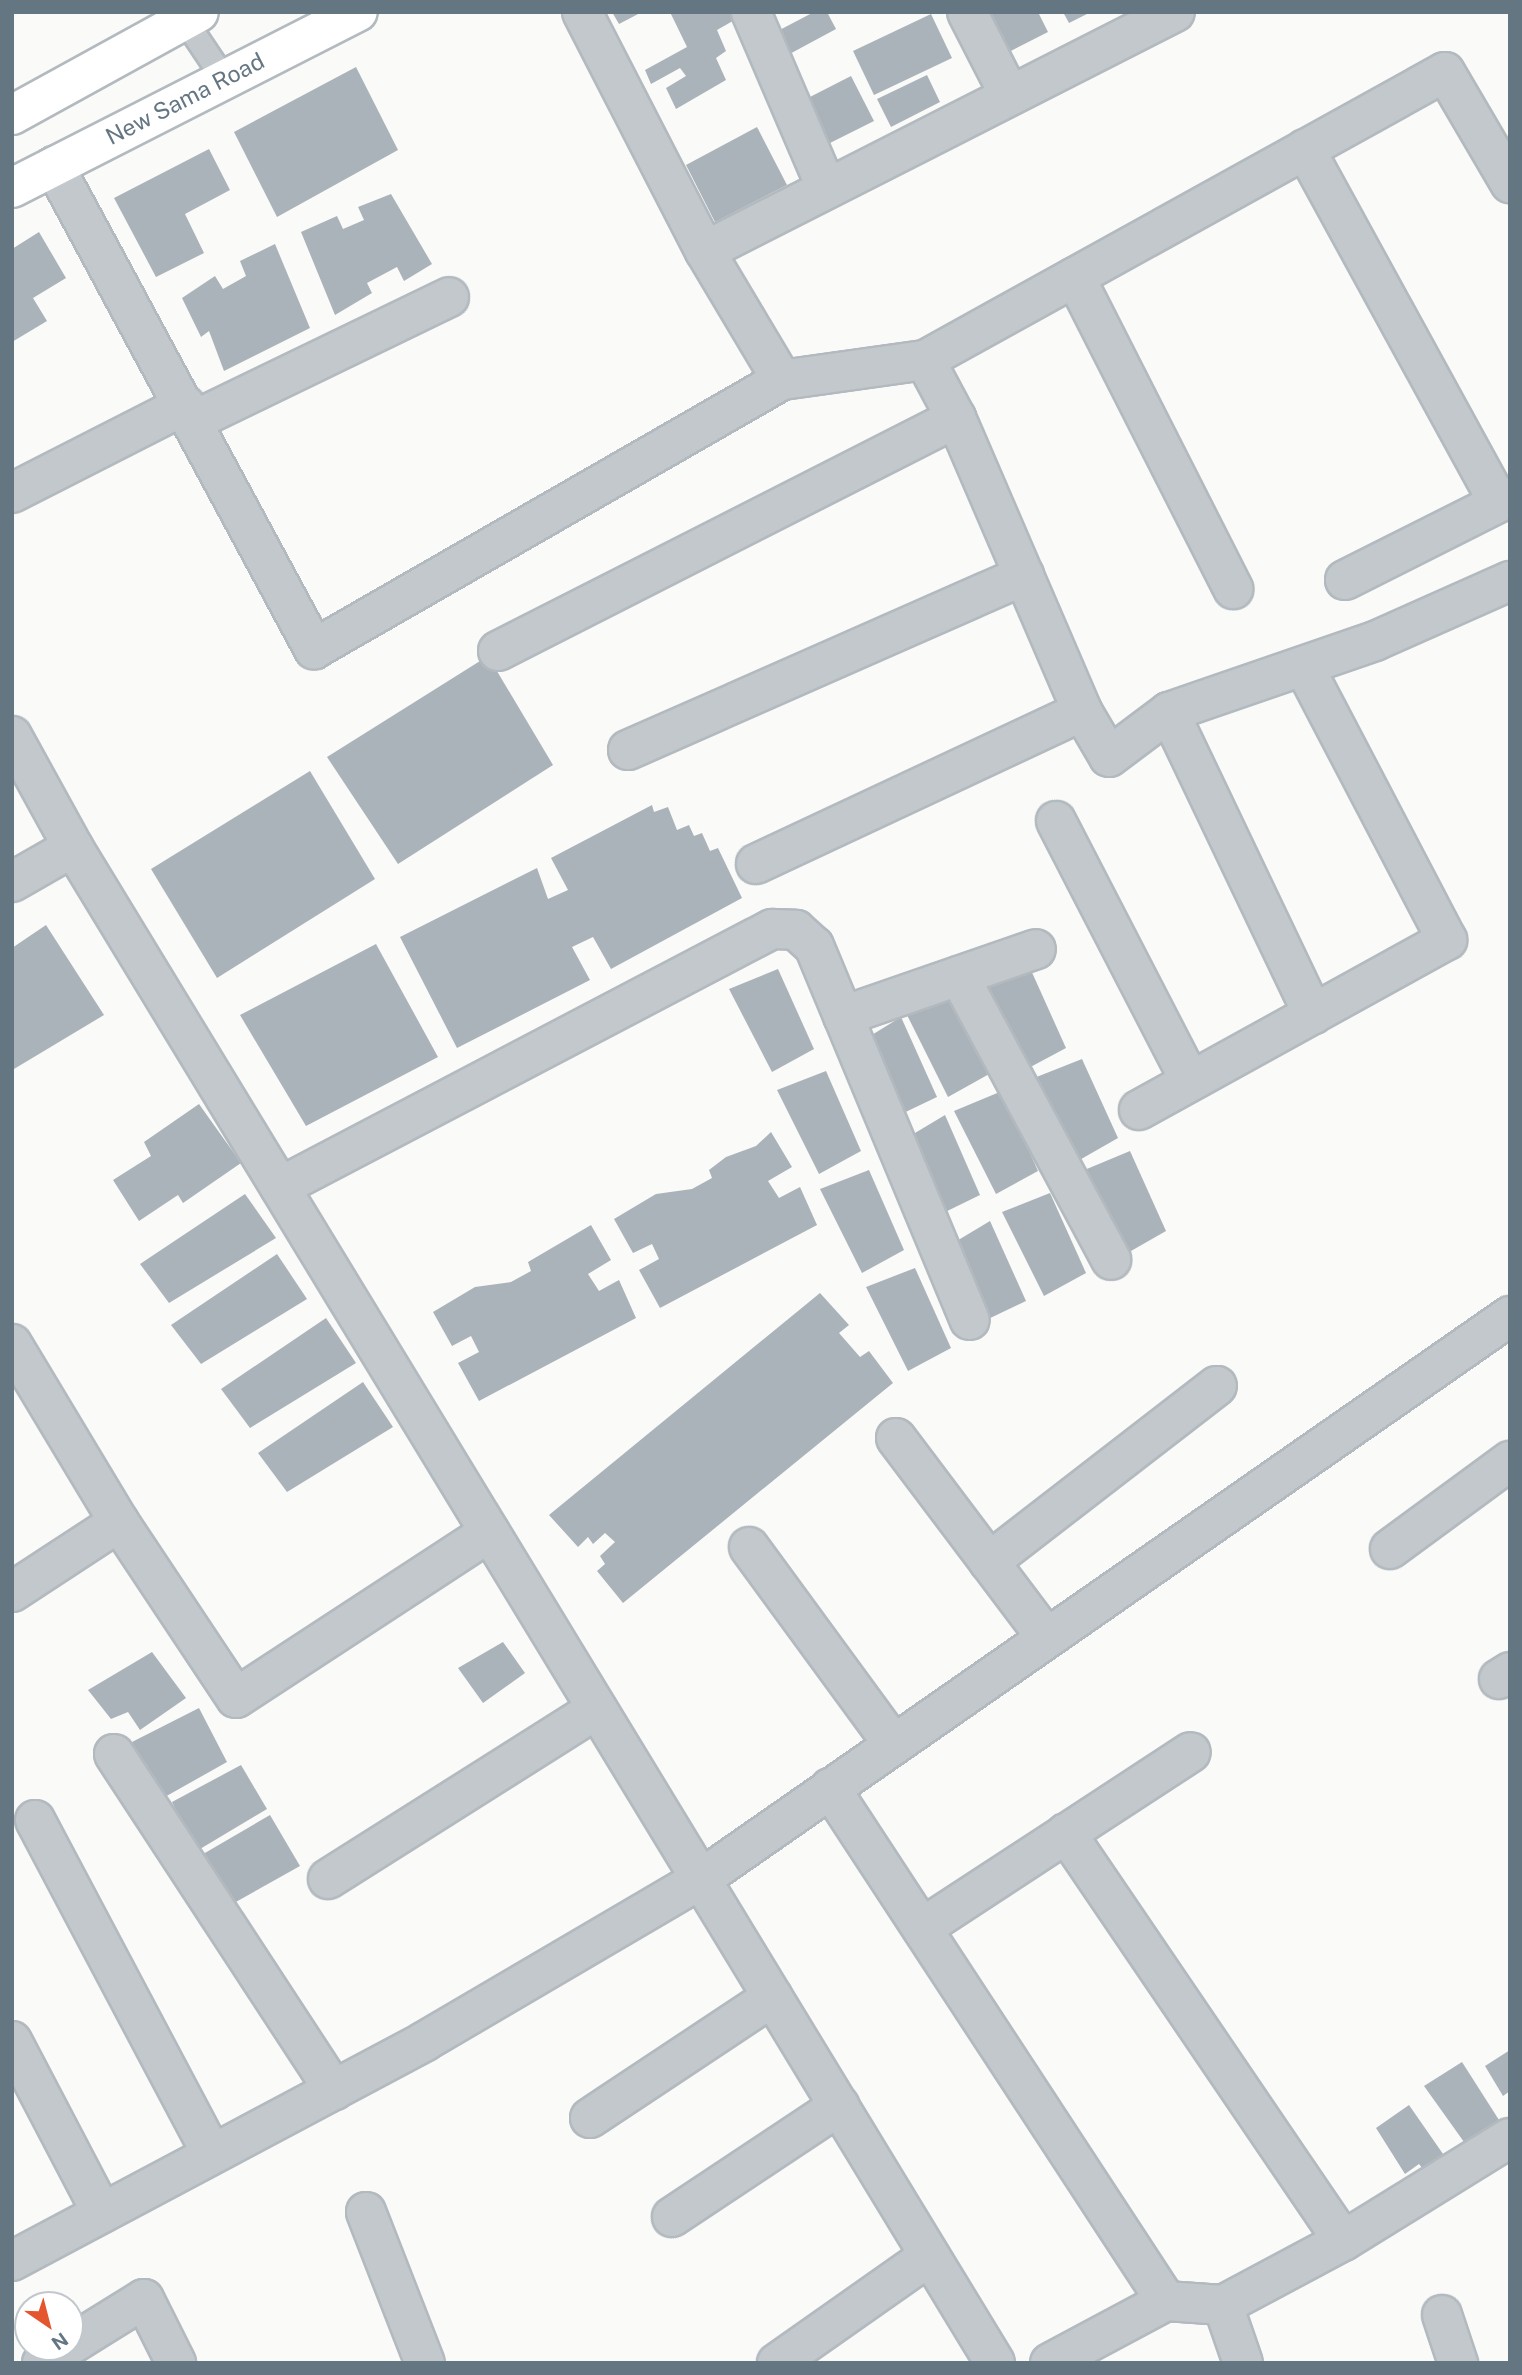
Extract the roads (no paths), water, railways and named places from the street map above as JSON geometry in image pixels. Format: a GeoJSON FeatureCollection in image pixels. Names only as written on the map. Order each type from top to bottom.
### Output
{"type":"FeatureCollection","features":[{"type":"Feature","properties":{"kind":"main road","name":"New Sama Road"},"geometry":{"type":"LineString","coordinates":[[12,188],[358,12]]}},
{"type":"Feature","properties":{"kind":"main road"},"geometry":{"type":"LineString","coordinates":[[12,115],[187,15]]}},
{"type":"Feature","properties":{"kind":"street"},"geometry":{"type":"LineString","coordinates":[[582,12],[705,251],[782,380]]}},
{"type":"Feature","properties":{"kind":"street"},"geometry":{"type":"LineString","coordinates":[[751,12],[827,187]]}},
{"type":"Feature","properties":{"kind":"street"},"geometry":{"type":"LineString","coordinates":[[967,12],[1010,96]]}},
{"type":"Feature","properties":{"kind":"street"},"geometry":{"type":"LineString","coordinates":[[705,251],[1175,12]]}},
{"type":"Feature","properties":{"kind":"street"},"geometry":{"type":"LineString","coordinates":[[54,166],[190,412],[314,649],[782,380],[925,360],[1445,72],[1510,183]]}},
{"type":"Feature","properties":{"kind":"street"},"geometry":{"type":"LineString","coordinates":[[1306,149],[1504,499],[1345,580]]}},
{"type":"Feature","properties":{"kind":"street"},"geometry":{"type":"LineString","coordinates":[[1075,277],[1233,589]]}},
{"type":"Feature","properties":{"kind":"street"},"geometry":{"type":"LineString","coordinates":[[12,493],[449,297]]}},
{"type":"Feature","properties":{"kind":"street"},"geometry":{"type":"LineString","coordinates":[[925,360],[956,418],[1082,711],[1108,757],[1169,712],[1375,641],[1510,581]]}},
{"type":"Feature","properties":{"kind":"street"},"geometry":{"type":"LineString","coordinates":[[498,651],[956,418]]}},
{"type":"Feature","properties":{"kind":"street"},"geometry":{"type":"LineString","coordinates":[[628,750],[1024,576]]}},
{"type":"Feature","properties":{"kind":"street"},"geometry":{"type":"LineString","coordinates":[[1139,1110],[1447,940],[1304,666]]}},
{"type":"Feature","properties":{"kind":"street"},"geometry":{"type":"LineString","coordinates":[[756,864],[1082,711]]}},
{"type":"Feature","properties":{"kind":"street"},"geometry":{"type":"LineString","coordinates":[[1169,712],[1313,1014]]}},
{"type":"Feature","properties":{"kind":"street"},"geometry":{"type":"LineString","coordinates":[[12,736],[73,846],[995,2363]]}},
{"type":"Feature","properties":{"kind":"street"},"geometry":{"type":"LineString","coordinates":[[1056,821],[1190,1081]]}},
{"type":"Feature","properties":{"kind":"street"},"geometry":{"type":"LineString","coordinates":[[12,882],[73,846]]}},
{"type":"Feature","properties":{"kind":"street"},"geometry":{"type":"LineString","coordinates":[[280,1187],[772,929],[796,930],[814,946],[970,1320]]}},
{"type":"Feature","properties":{"kind":"street"},"geometry":{"type":"LineString","coordinates":[[842,1016],[1037,949]]}},
{"type":"Feature","properties":{"kind":"street"},"geometry":{"type":"LineString","coordinates":[[959,976],[1111,1260]]}},
{"type":"Feature","properties":{"kind":"street"},"geometry":{"type":"LineString","coordinates":[[12,2261],[334,2090],[701,1879],[1045,1636],[1507,1324]]}},
{"type":"Feature","properties":{"kind":"street"},"geometry":{"type":"LineString","coordinates":[[12,1345],[118,1522],[236,1698],[489,1532]]}},
{"type":"Feature","properties":{"kind":"street"},"geometry":{"type":"LineString","coordinates":[[989,1562],[1217,1385]]}},
{"type":"Feature","properties":{"kind":"street"},"geometry":{"type":"LineString","coordinates":[[896,1438],[1045,1636]]}},
{"type":"Feature","properties":{"kind":"street"},"geometry":{"type":"LineString","coordinates":[[1390,1549],[1510,1461]]}},
{"type":"Feature","properties":{"kind":"street"},"geometry":{"type":"LineString","coordinates":[[12,1592],[118,1522]]}},
{"type":"Feature","properties":{"kind":"street"},"geometry":{"type":"LineString","coordinates":[[749,1547],[893,1744]]}},
{"type":"Feature","properties":{"kind":"street"},"geometry":{"type":"LineString","coordinates":[[328,1879],[597,1709]]}},
{"type":"Feature","properties":{"kind":"street"},"geometry":{"type":"LineString","coordinates":[[922,1928],[1191,1752]]}},
{"type":"Feature","properties":{"kind":"street"},"geometry":{"type":"LineString","coordinates":[[114,1754],[334,2090]]}},
{"type":"Feature","properties":{"kind":"street"},"geometry":{"type":"LineString","coordinates":[[830,1788],[1166,2301]]}},
{"type":"Feature","properties":{"kind":"street"},"geometry":{"type":"LineString","coordinates":[[35,1820],[212,2154]]}},
{"type":"Feature","properties":{"kind":"street"},"geometry":{"type":"LineString","coordinates":[[1066,1833],[1343,2241]]}},
{"type":"Feature","properties":{"kind":"street"},"geometry":{"type":"LineString","coordinates":[[590,2118],[772,1997]]}},
{"type":"Feature","properties":{"kind":"street"},"geometry":{"type":"LineString","coordinates":[[12,2041],[102,2213]]}},
{"type":"Feature","properties":{"kind":"street"},"geometry":{"type":"LineString","coordinates":[[672,2217],[839,2106]]}},
{"type":"Feature","properties":{"kind":"street"},"geometry":{"type":"LineString","coordinates":[[1050,2363],[1166,2301],[1223,2305],[1343,2241],[1510,2138]]}},
{"type":"Feature","properties":{"kind":"street"},"geometry":{"type":"LineString","coordinates":[[366,2212],[425,2363]]}},
{"type":"Feature","properties":{"kind":"street"},"geometry":{"type":"LineString","coordinates":[[777,2363],[929,2256]]}},
{"type":"Feature","properties":{"kind":"street"},"geometry":{"type":"LineString","coordinates":[[84,2337],[144,2299],[176,2363]]}},
{"type":"Feature","properties":{"kind":"street"},"geometry":{"type":"LineString","coordinates":[[1223,2305],[1243,2363]]}},
{"type":"Feature","properties":{"kind":"street"},"geometry":{"type":"LineString","coordinates":[[1442,2315],[1458,2363]]}},
{"type":"Feature","properties":{"kind":"lane"},"geometry":{"type":"LineString","coordinates":[[187,15],[224,79]]}}]}
